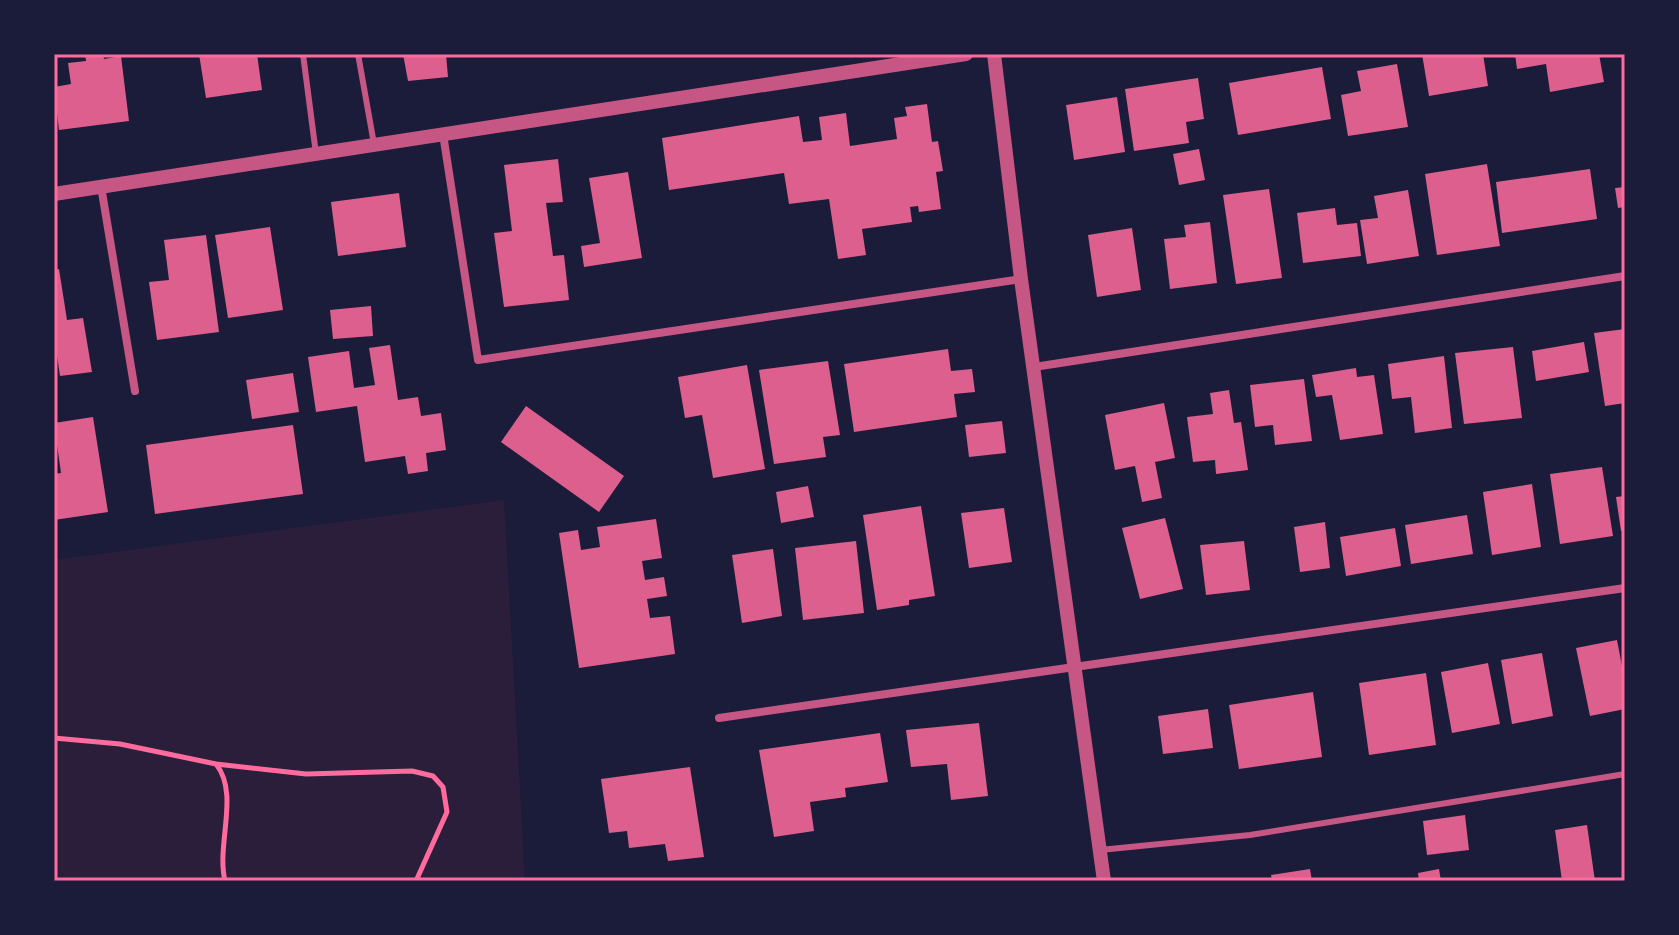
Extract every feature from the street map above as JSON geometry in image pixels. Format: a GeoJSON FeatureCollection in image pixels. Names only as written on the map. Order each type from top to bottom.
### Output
{"type":"FeatureCollection","features":[{"type":"Feature","properties":{"kind":"street"},"geometry":{"type":"LineString","coordinates":[[54,194],[966,54]]}},
{"type":"Feature","properties":{"kind":"street"},"geometry":{"type":"LineString","coordinates":[[994,54],[1021,279],[1104,881]]}},
{"type":"Feature","properties":{"kind":"street"},"geometry":{"type":"LineString","coordinates":[[443,134],[478,360],[1021,279]]}},
{"type":"Feature","properties":{"kind":"street"},"geometry":{"type":"LineString","coordinates":[[101,186],[135,391]]}},
{"type":"Feature","properties":{"kind":"street"},"geometry":{"type":"LineString","coordinates":[[1034,367],[1625,276]]}},
{"type":"Feature","properties":{"kind":"street"},"geometry":{"type":"LineString","coordinates":[[719,718],[1625,588]]}},
{"type":"Feature","properties":{"kind":"lane"},"geometry":{"type":"LineString","coordinates":[[303,54],[316,154]]}},
{"type":"Feature","properties":{"kind":"lane"},"geometry":{"type":"LineString","coordinates":[[358,54],[374,144]]}},
{"type":"Feature","properties":{"kind":"lane"},"geometry":{"type":"LineString","coordinates":[[1100,850],[1250,835],[1625,774]]}},
{"type":"Feature","properties":{"kind":"path"},"geometry":{"type":"LineString","coordinates":[[54,738],[120,744],[216,764],[306,774],[412,771],[433,776],[443,787],[447,812],[416,881]]}},
{"type":"Feature","properties":{"kind":"path"},"geometry":{"type":"LineString","coordinates":[[216,764],[227,790],[222,833],[225,881]]}},
{"type":"Feature","properties":{"kind":"shaded area"},"geometry":{"type":"Polygon","coordinates":[[[504,500],[525,881],[54,881],[54,560],[504,500]]]}},
{"type":"Feature","properties":{"kind":"building"},"geometry":{"type":"Polygon","coordinates":[[[85,54],[103,54],[104,59],[121,56],[129,121],[59,130],[54,87],[71,84],[68,63],[86,61],[85,54]]]}},
{"type":"Feature","properties":{"kind":"building"},"geometry":{"type":"Polygon","coordinates":[[[199,54],[257,54],[262,90],[206,98],[199,54]]]}},
{"type":"Feature","properties":{"kind":"building"},"geometry":{"type":"Polygon","coordinates":[[[403,54],[446,54],[448,77],[408,81],[403,54]]]}},
{"type":"Feature","properties":{"kind":"building"},"geometry":{"type":"Polygon","coordinates":[[[1422,54],[1483,54],[1488,86],[1429,96],[1422,54]]]}},
{"type":"Feature","properties":{"kind":"building"},"geometry":{"type":"Polygon","coordinates":[[[1515,54],[1599,54],[1604,82],[1550,92],[1546,64],[1517,69],[1515,54]]]}},
{"type":"Feature","properties":{"kind":"building"},"geometry":{"type":"Polygon","coordinates":[[[1397,64],[1408,127],[1348,136],[1341,95],[1361,91],[1357,71],[1397,64]]]}},
{"type":"Feature","properties":{"kind":"building"},"geometry":{"type":"Polygon","coordinates":[[[1322,67],[1331,119],[1238,135],[1229,83],[1322,67]]]}},
{"type":"Feature","properties":{"kind":"building"},"geometry":{"type":"Polygon","coordinates":[[[1198,78],[1204,119],[1186,122],[1189,143],[1134,151],[1125,89],[1198,78]]]}},
{"type":"Feature","properties":{"kind":"building"},"geometry":{"type":"Polygon","coordinates":[[[1117,97],[1125,152],[1074,160],[1066,105],[1117,97]]]}},
{"type":"Feature","properties":{"kind":"building"},"geometry":{"type":"Polygon","coordinates":[[[927,104],[932,142],[938,141],[943,171],[936,172],[941,209],[919,212],[918,206],[910,207],[912,222],[862,229],[866,255],[838,259],[829,199],[789,204],[784,173],[669,190],[662,138],[799,116],[803,142],[822,140],[819,117],[846,113],[850,146],[897,139],[894,118],[907,116],[905,107],[927,104]]]}},
{"type":"Feature","properties":{"kind":"building"},"geometry":{"type":"Polygon","coordinates":[[[1199,149],[1205,180],[1179,185],[1173,154],[1199,149]]]}},
{"type":"Feature","properties":{"kind":"building"},"geometry":{"type":"Polygon","coordinates":[[[558,159],[563,202],[546,203],[553,256],[564,255],[569,300],[504,307],[494,233],[512,231],[504,165],[558,159]]]}},
{"type":"Feature","properties":{"kind":"building"},"geometry":{"type":"Polygon","coordinates":[[[1487,164],[1500,246],[1437,255],[1425,174],[1487,164]]]}},
{"type":"Feature","properties":{"kind":"building"},"geometry":{"type":"Polygon","coordinates":[[[1590,169],[1597,219],[1502,233],[1496,182],[1590,169]]]}},
{"type":"Feature","properties":{"kind":"building"},"geometry":{"type":"Polygon","coordinates":[[[628,172],[642,258],[584,267],[581,246],[600,243],[589,178],[628,172]]]}},
{"type":"Feature","properties":{"kind":"building"},"geometry":{"type":"Polygon","coordinates":[[[1625,187],[1625,207],[1618,208],[1615,188],[1625,187]]]}},
{"type":"Feature","properties":{"kind":"building"},"geometry":{"type":"Polygon","coordinates":[[[1269,189],[1282,278],[1236,284],[1223,195],[1269,189]]]}},
{"type":"Feature","properties":{"kind":"building"},"geometry":{"type":"Polygon","coordinates":[[[1408,190],[1419,256],[1367,264],[1360,220],[1378,218],[1374,196],[1408,190]]]}},
{"type":"Feature","properties":{"kind":"building"},"geometry":{"type":"Polygon","coordinates":[[[399,193],[406,247],[338,256],[331,202],[399,193]]]}},
{"type":"Feature","properties":{"kind":"building"},"geometry":{"type":"Polygon","coordinates":[[[1335,208],[1337,225],[1357,223],[1361,256],[1303,263],[1297,213],[1335,208]]]}},
{"type":"Feature","properties":{"kind":"building"},"geometry":{"type":"Polygon","coordinates":[[[1210,222],[1217,283],[1170,289],[1164,239],[1186,237],[1184,225],[1210,222]]]}},
{"type":"Feature","properties":{"kind":"building"},"geometry":{"type":"Polygon","coordinates":[[[270,227],[283,310],[228,318],[215,235],[270,227]]]}},
{"type":"Feature","properties":{"kind":"building"},"geometry":{"type":"Polygon","coordinates":[[[1132,228],[1141,290],[1097,297],[1088,235],[1132,228]]]}},
{"type":"Feature","properties":{"kind":"building"},"geometry":{"type":"Polygon","coordinates":[[[206,235],[219,332],[157,340],[149,282],[169,280],[164,240],[206,235]]]}},
{"type":"Feature","properties":{"kind":"building"},"geometry":{"type":"Polygon","coordinates":[[[59,269],[67,320],[83,318],[92,372],[60,376],[54,334],[54,270],[59,269]]]}},
{"type":"Feature","properties":{"kind":"building"},"geometry":{"type":"Polygon","coordinates":[[[371,306],[373,336],[333,339],[330,310],[371,306]]]}},
{"type":"Feature","properties":{"kind":"building"},"geometry":{"type":"Polygon","coordinates":[[[1625,329],[1625,403],[1605,406],[1594,333],[1625,329]]]}},
{"type":"Feature","properties":{"kind":"building"},"geometry":{"type":"Polygon","coordinates":[[[1584,342],[1589,372],[1536,381],[1532,351],[1584,342]]]}},
{"type":"Feature","properties":{"kind":"building"},"geometry":{"type":"Polygon","coordinates":[[[390,345],[398,400],[418,397],[421,416],[441,413],[446,450],[426,453],[428,471],[408,474],[405,456],[365,462],[357,406],[316,412],[308,357],[349,351],[354,388],[375,385],[369,348],[390,345]]]}},
{"type":"Feature","properties":{"kind":"building"},"geometry":{"type":"Polygon","coordinates":[[[1513,347],[1522,418],[1464,424],[1455,353],[1513,347]]]}},
{"type":"Feature","properties":{"kind":"building"},"geometry":{"type":"Polygon","coordinates":[[[948,349],[951,371],[972,369],[975,392],[954,394],[957,417],[854,432],[844,364],[948,349]]]}},
{"type":"Feature","properties":{"kind":"building"},"geometry":{"type":"Polygon","coordinates":[[[1444,356],[1452,428],[1415,433],[1411,397],[1392,399],[1388,364],[1444,356]]]}},
{"type":"Feature","properties":{"kind":"building"},"geometry":{"type":"Polygon","coordinates":[[[828,361],[840,435],[823,437],[826,457],[774,464],[759,370],[828,361]]]}},
{"type":"Feature","properties":{"kind":"building"},"geometry":{"type":"Polygon","coordinates":[[[747,365],[765,469],[713,478],[702,415],[685,418],[678,377],[747,365]]]}},
{"type":"Feature","properties":{"kind":"building"},"geometry":{"type":"Polygon","coordinates":[[[1356,368],[1357,377],[1374,375],[1383,434],[1340,440],[1332,395],[1316,397],[1312,375],[1356,368]]]}},
{"type":"Feature","properties":{"kind":"building"},"geometry":{"type":"Polygon","coordinates":[[[293,373],[299,412],[252,419],[246,380],[293,373]]]}},
{"type":"Feature","properties":{"kind":"building"},"geometry":{"type":"Polygon","coordinates":[[[1304,379],[1312,441],[1275,445],[1273,425],[1255,427],[1250,385],[1304,379]]]}},
{"type":"Feature","properties":{"kind":"building"},"geometry":{"type":"Polygon","coordinates":[[[1229,390],[1234,423],[1241,422],[1248,470],[1216,474],[1215,460],[1193,462],[1187,417],[1213,414],[1210,393],[1229,390]]]}},
{"type":"Feature","properties":{"kind":"building"},"geometry":{"type":"Polygon","coordinates":[[[1164,403],[1175,458],[1155,462],[1162,498],[1142,502],[1135,466],[1115,470],[1105,415],[1164,403]]]}},
{"type":"Feature","properties":{"kind":"building"},"geometry":{"type":"Polygon","coordinates":[[[526,406],[624,476],[599,512],[501,442],[526,406]]]}},
{"type":"Feature","properties":{"kind":"building"},"geometry":{"type":"Polygon","coordinates":[[[93,417],[108,512],[54,520],[54,474],[61,473],[54,423],[93,417]]]}},
{"type":"Feature","properties":{"kind":"building"},"geometry":{"type":"Polygon","coordinates":[[[1002,421],[1006,453],[969,457],[965,425],[1002,421]]]}},
{"type":"Feature","properties":{"kind":"building"},"geometry":{"type":"Polygon","coordinates":[[[293,425],[303,494],[155,514],[146,445],[293,425]]]}},
{"type":"Feature","properties":{"kind":"building"},"geometry":{"type":"Polygon","coordinates":[[[1602,467],[1613,536],[1560,544],[1550,474],[1602,467]]]}},
{"type":"Feature","properties":{"kind":"building"},"geometry":{"type":"Polygon","coordinates":[[[1532,484],[1541,547],[1492,555],[1483,492],[1532,484]]]}},
{"type":"Feature","properties":{"kind":"building"},"geometry":{"type":"Polygon","coordinates":[[[808,486],[814,517],[781,523],[776,492],[808,486]]]}},
{"type":"Feature","properties":{"kind":"building"},"geometry":{"type":"Polygon","coordinates":[[[1625,496],[1625,530],[1621,531],[1616,497],[1625,496]]]}},
{"type":"Feature","properties":{"kind":"building"},"geometry":{"type":"Polygon","coordinates":[[[921,506],[935,596],[909,600],[909,605],[877,610],[863,515],[921,506]]]}},
{"type":"Feature","properties":{"kind":"building"},"geometry":{"type":"Polygon","coordinates":[[[1004,508],[1012,562],[969,568],[961,513],[1004,508]]]}},
{"type":"Feature","properties":{"kind":"building"},"geometry":{"type":"Polygon","coordinates":[[[1467,515],[1473,554],[1411,564],[1405,525],[1467,515]]]}},
{"type":"Feature","properties":{"kind":"building"},"geometry":{"type":"Polygon","coordinates":[[[1165,518],[1183,589],[1140,599],[1122,528],[1165,518]]]}},
{"type":"Feature","properties":{"kind":"building"},"geometry":{"type":"Polygon","coordinates":[[[656,519],[662,558],[642,561],[645,580],[664,577],[667,596],[647,599],[650,618],[670,616],[675,654],[579,668],[559,533],[578,530],[581,550],[600,547],[597,527],[656,519]]]}},
{"type":"Feature","properties":{"kind":"building"},"geometry":{"type":"Polygon","coordinates":[[[1325,522],[1330,568],[1300,572],[1294,527],[1325,522]]]}},
{"type":"Feature","properties":{"kind":"building"},"geometry":{"type":"Polygon","coordinates":[[[1395,528],[1401,566],[1346,576],[1340,537],[1395,528]]]}},
{"type":"Feature","properties":{"kind":"building"},"geometry":{"type":"Polygon","coordinates":[[[856,541],[864,613],[803,620],[795,548],[856,541]]]}},
{"type":"Feature","properties":{"kind":"building"},"geometry":{"type":"Polygon","coordinates":[[[1244,541],[1250,590],[1206,595],[1200,545],[1244,541]]]}},
{"type":"Feature","properties":{"kind":"building"},"geometry":{"type":"Polygon","coordinates":[[[773,549],[782,616],[742,623],[732,555],[773,549]]]}},
{"type":"Feature","properties":{"kind":"building"},"geometry":{"type":"Polygon","coordinates":[[[1617,640],[1625,682],[1625,709],[1590,716],[1576,648],[1617,640]]]}},
{"type":"Feature","properties":{"kind":"building"},"geometry":{"type":"Polygon","coordinates":[[[1542,653],[1553,716],[1512,724],[1501,660],[1542,653]]]}},
{"type":"Feature","properties":{"kind":"building"},"geometry":{"type":"Polygon","coordinates":[[[1488,663],[1500,724],[1452,733],[1441,672],[1488,663]]]}},
{"type":"Feature","properties":{"kind":"building"},"geometry":{"type":"Polygon","coordinates":[[[1426,673],[1436,745],[1369,755],[1359,683],[1426,673]]]}},
{"type":"Feature","properties":{"kind":"building"},"geometry":{"type":"Polygon","coordinates":[[[1313,692],[1322,757],[1239,769],[1229,705],[1313,692]]]}},
{"type":"Feature","properties":{"kind":"building"},"geometry":{"type":"Polygon","coordinates":[[[1208,709],[1213,748],[1163,754],[1158,716],[1208,709]]]}},
{"type":"Feature","properties":{"kind":"building"},"geometry":{"type":"Polygon","coordinates":[[[979,723],[988,796],[951,800],[947,764],[911,767],[906,730],[979,723]]]}},
{"type":"Feature","properties":{"kind":"building"},"geometry":{"type":"Polygon","coordinates":[[[880,733],[888,782],[845,788],[846,797],[810,802],[814,831],[774,837],[759,750],[880,733]]]}},
{"type":"Feature","properties":{"kind":"building"},"geometry":{"type":"Polygon","coordinates":[[[690,767],[704,857],[668,861],[665,844],[629,848],[627,831],[609,833],[601,779],[690,767]]]}},
{"type":"Feature","properties":{"kind":"building"},"geometry":{"type":"Polygon","coordinates":[[[1465,815],[1469,850],[1427,855],[1423,821],[1465,815]]]}},
{"type":"Feature","properties":{"kind":"building"},"geometry":{"type":"Polygon","coordinates":[[[1587,825],[1595,881],[1562,881],[1555,830],[1587,825]]]}},
{"type":"Feature","properties":{"kind":"building"},"geometry":{"type":"Polygon","coordinates":[[[1310,869],[1312,881],[1272,881],[1271,875],[1310,869]]]}},
{"type":"Feature","properties":{"kind":"building"},"geometry":{"type":"Polygon","coordinates":[[[1439,869],[1441,881],[1419,881],[1418,873],[1439,869]]]}}]}
